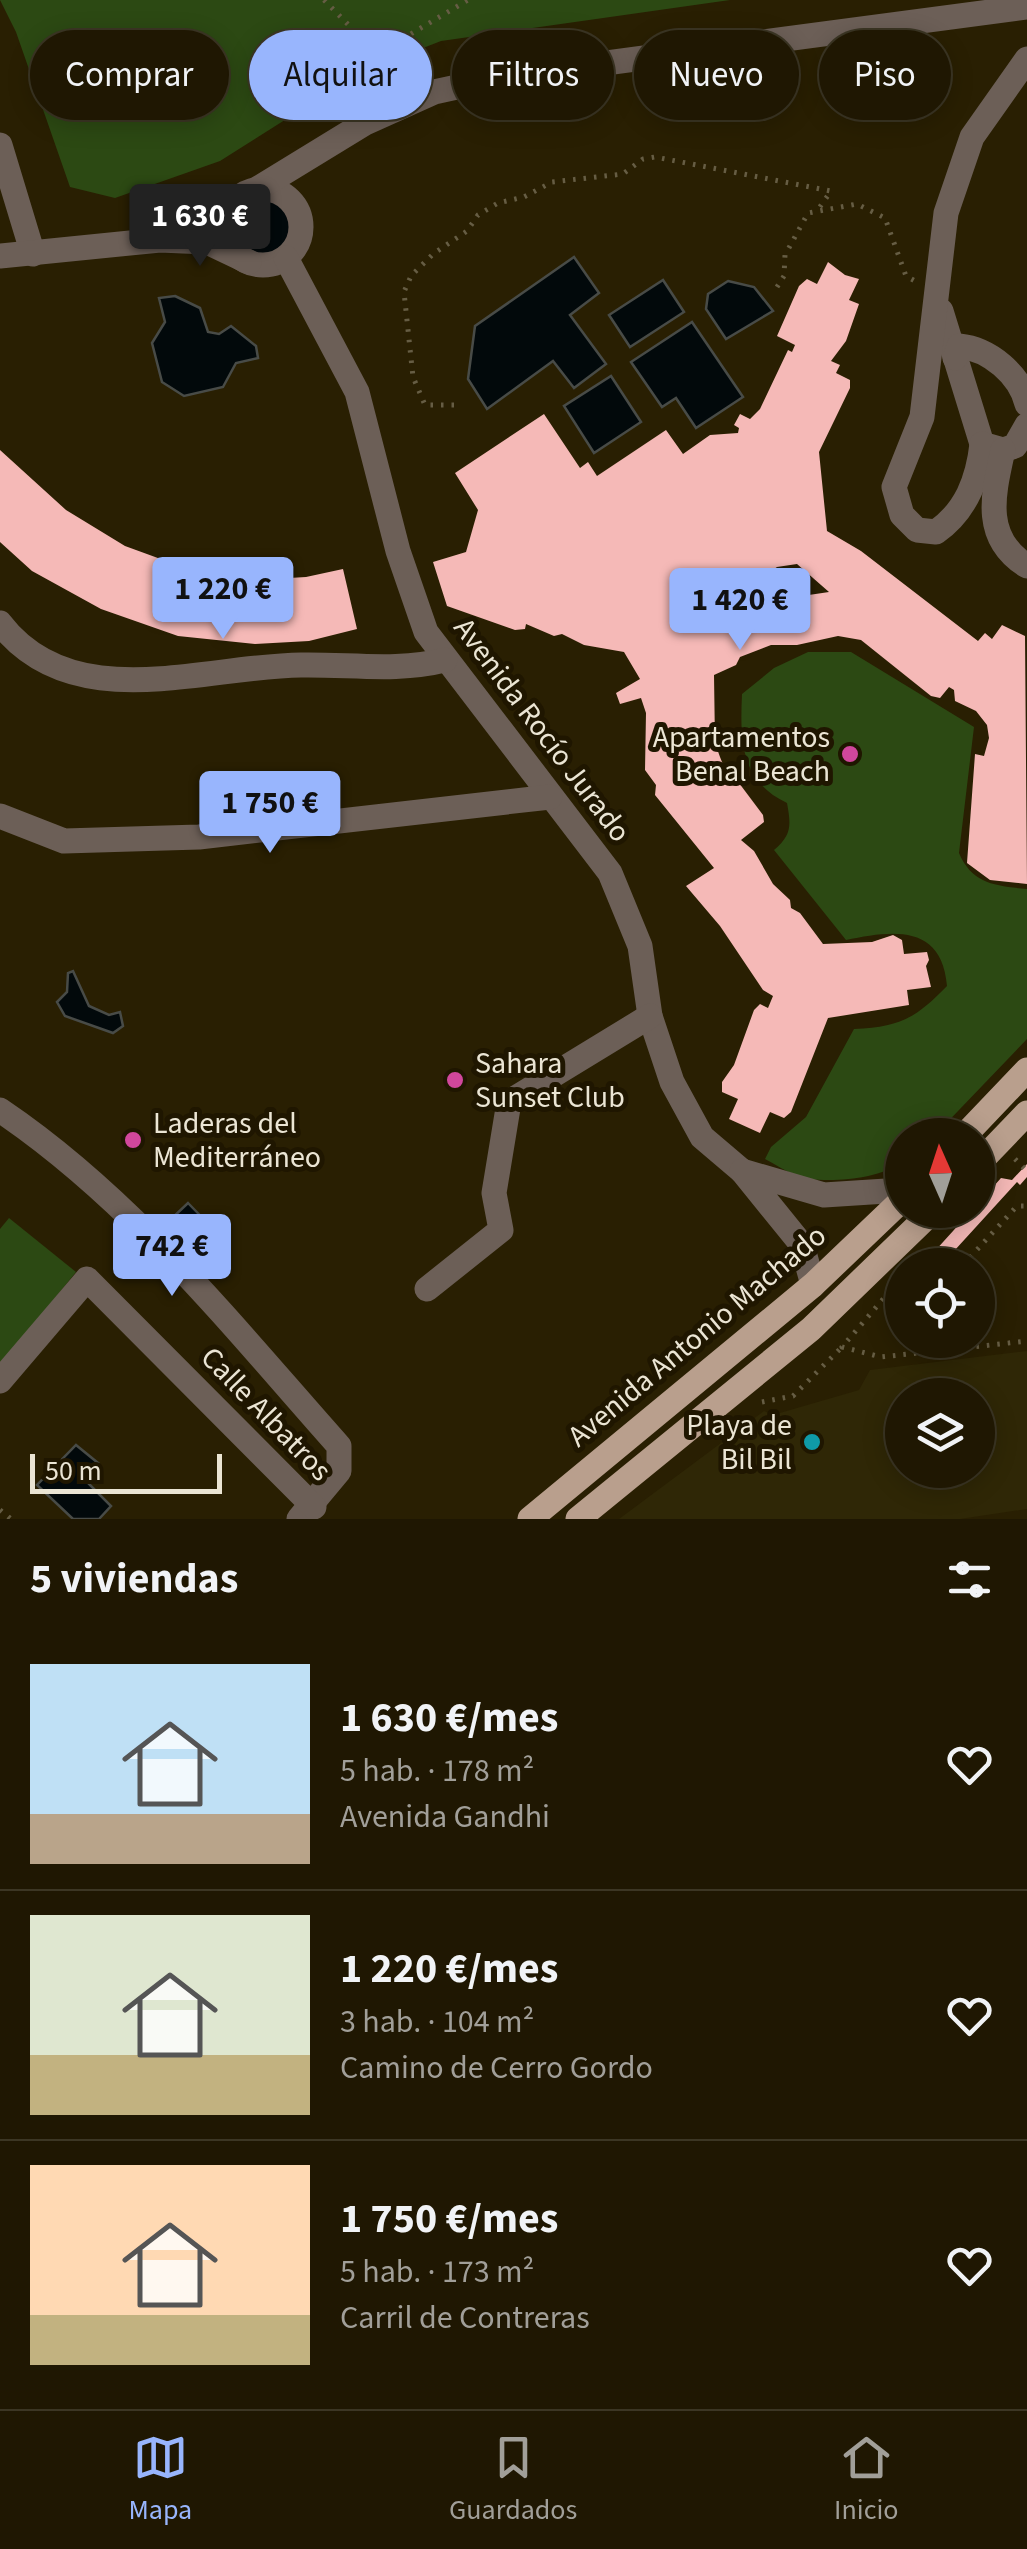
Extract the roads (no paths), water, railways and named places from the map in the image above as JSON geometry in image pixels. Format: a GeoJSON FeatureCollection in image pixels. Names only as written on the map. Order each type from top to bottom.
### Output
{"type":"FeatureCollection","features":[{"type":"Feature","properties":{"kind":"main road"},"geometry":{"type":"LineString","coordinates":[[981,1118],[1027,1070]]}},
{"type":"Feature","properties":{"kind":"main road"},"geometry":{"type":"LineString","coordinates":[[995,1146],[1027,1113]]}},
{"type":"Feature","properties":{"kind":"main road","name":"Avenida Antonio Machado"},"geometry":{"type":"LineString","coordinates":[[530,1519],[812,1285],[885,1216]]}},
{"type":"Feature","properties":{"kind":"main road"},"geometry":{"type":"LineString","coordinates":[[578,1519],[811,1329],[915,1228]]}},
{"type":"Feature","properties":{"kind":"street"},"geometry":{"type":"LineString","coordinates":[[160,240],[216,218],[236,199],[434,92],[508,76],[1027,7]]}},
{"type":"Feature","properties":{"kind":"street"},"geometry":{"type":"LineString","coordinates":[[992,447],[954,519],[936,532],[917,530],[902,515],[894,487],[922,416],[946,213],[972,137],[1027,59]]}},
{"type":"Feature","properties":{"kind":"street"},"geometry":{"type":"LineString","coordinates":[[0,145],[33,254]]}},
{"type":"Feature","properties":{"kind":"street"},"geometry":{"type":"LineString","coordinates":[[290,199],[325,148]]}},
{"type":"Feature","properties":{"kind":"street"},"geometry":{"type":"LineString","coordinates":[[0,256],[160,240],[207,242],[249,262],[274,264],[286,258],[300,236],[302,222],[290,199],[280,192],[257,189]]}},
{"type":"Feature","properties":{"kind":"street"},"geometry":{"type":"LineString","coordinates":[[229,208],[225,234],[238,256],[249,262]]}},
{"type":"Feature","properties":{"kind":"street","name":"Avenida Rocío Jurado"},"geometry":{"type":"LineString","coordinates":[[286,258],[357,392],[398,550],[426,632],[610,873],[640,946],[650,1016],[672,1082],[702,1138],[742,1171],[802,1245],[812,1285]]}},
{"type":"Feature","properties":{"kind":"street"},"geometry":{"type":"LineString","coordinates":[[936,292],[954,358],[992,447],[991,506],[1007,554],[1027,566]]}},
{"type":"Feature","properties":{"kind":"street"},"geometry":{"type":"LineString","coordinates":[[954,358],[959,346],[992,358],[1011,372],[1027,404]]}},
{"type":"Feature","properties":{"kind":"street"},"geometry":{"type":"LineString","coordinates":[[992,447],[1014,446],[1027,424]]}},
{"type":"Feature","properties":{"kind":"street"},"geometry":{"type":"LineString","coordinates":[[0,623],[42,662],[130,683],[204,671],[298,665],[418,667],[445,660]]}},
{"type":"Feature","properties":{"kind":"street"},"geometry":{"type":"LineString","coordinates":[[0,816],[64,841],[199,837],[446,813],[550,797]]}},
{"type":"Feature","properties":{"kind":"street"},"geometry":{"type":"LineString","coordinates":[[427,1289],[501,1230],[494,1192],[509,1102],[650,1016]]}},
{"type":"Feature","properties":{"kind":"street"},"geometry":{"type":"LineString","coordinates":[[0,1110],[54,1147],[187,1274],[339,1446],[339,1471],[307,1513]]}},
{"type":"Feature","properties":{"kind":"street","name":"Avenida Rocío Jurado"},"geometry":{"type":"LineString","coordinates":[[742,1171],[824,1195],[885,1191]]}},
{"type":"Feature","properties":{"kind":"street","name":"Calle Albatros"},"geometry":{"type":"LineString","coordinates":[[0,1381],[88,1279],[307,1513]]}},
{"type":"Feature","properties":{"kind":"place","name":"Apartamentos Benal Beach"},"geometry":{"type":"Point","coordinates":[850,754]}},
{"type":"Feature","properties":{"kind":"place","name":"Sahara Sunset Club"},"geometry":{"type":"Point","coordinates":[455,1080]}},
{"type":"Feature","properties":{"kind":"place","name":"Laderas del Mediterráneo"},"geometry":{"type":"Point","coordinates":[133,1140]}},
{"type":"Feature","properties":{"kind":"place","name":"Playa de Bil Bil"},"geometry":{"type":"Point","coordinates":[812,1442]}}]}
